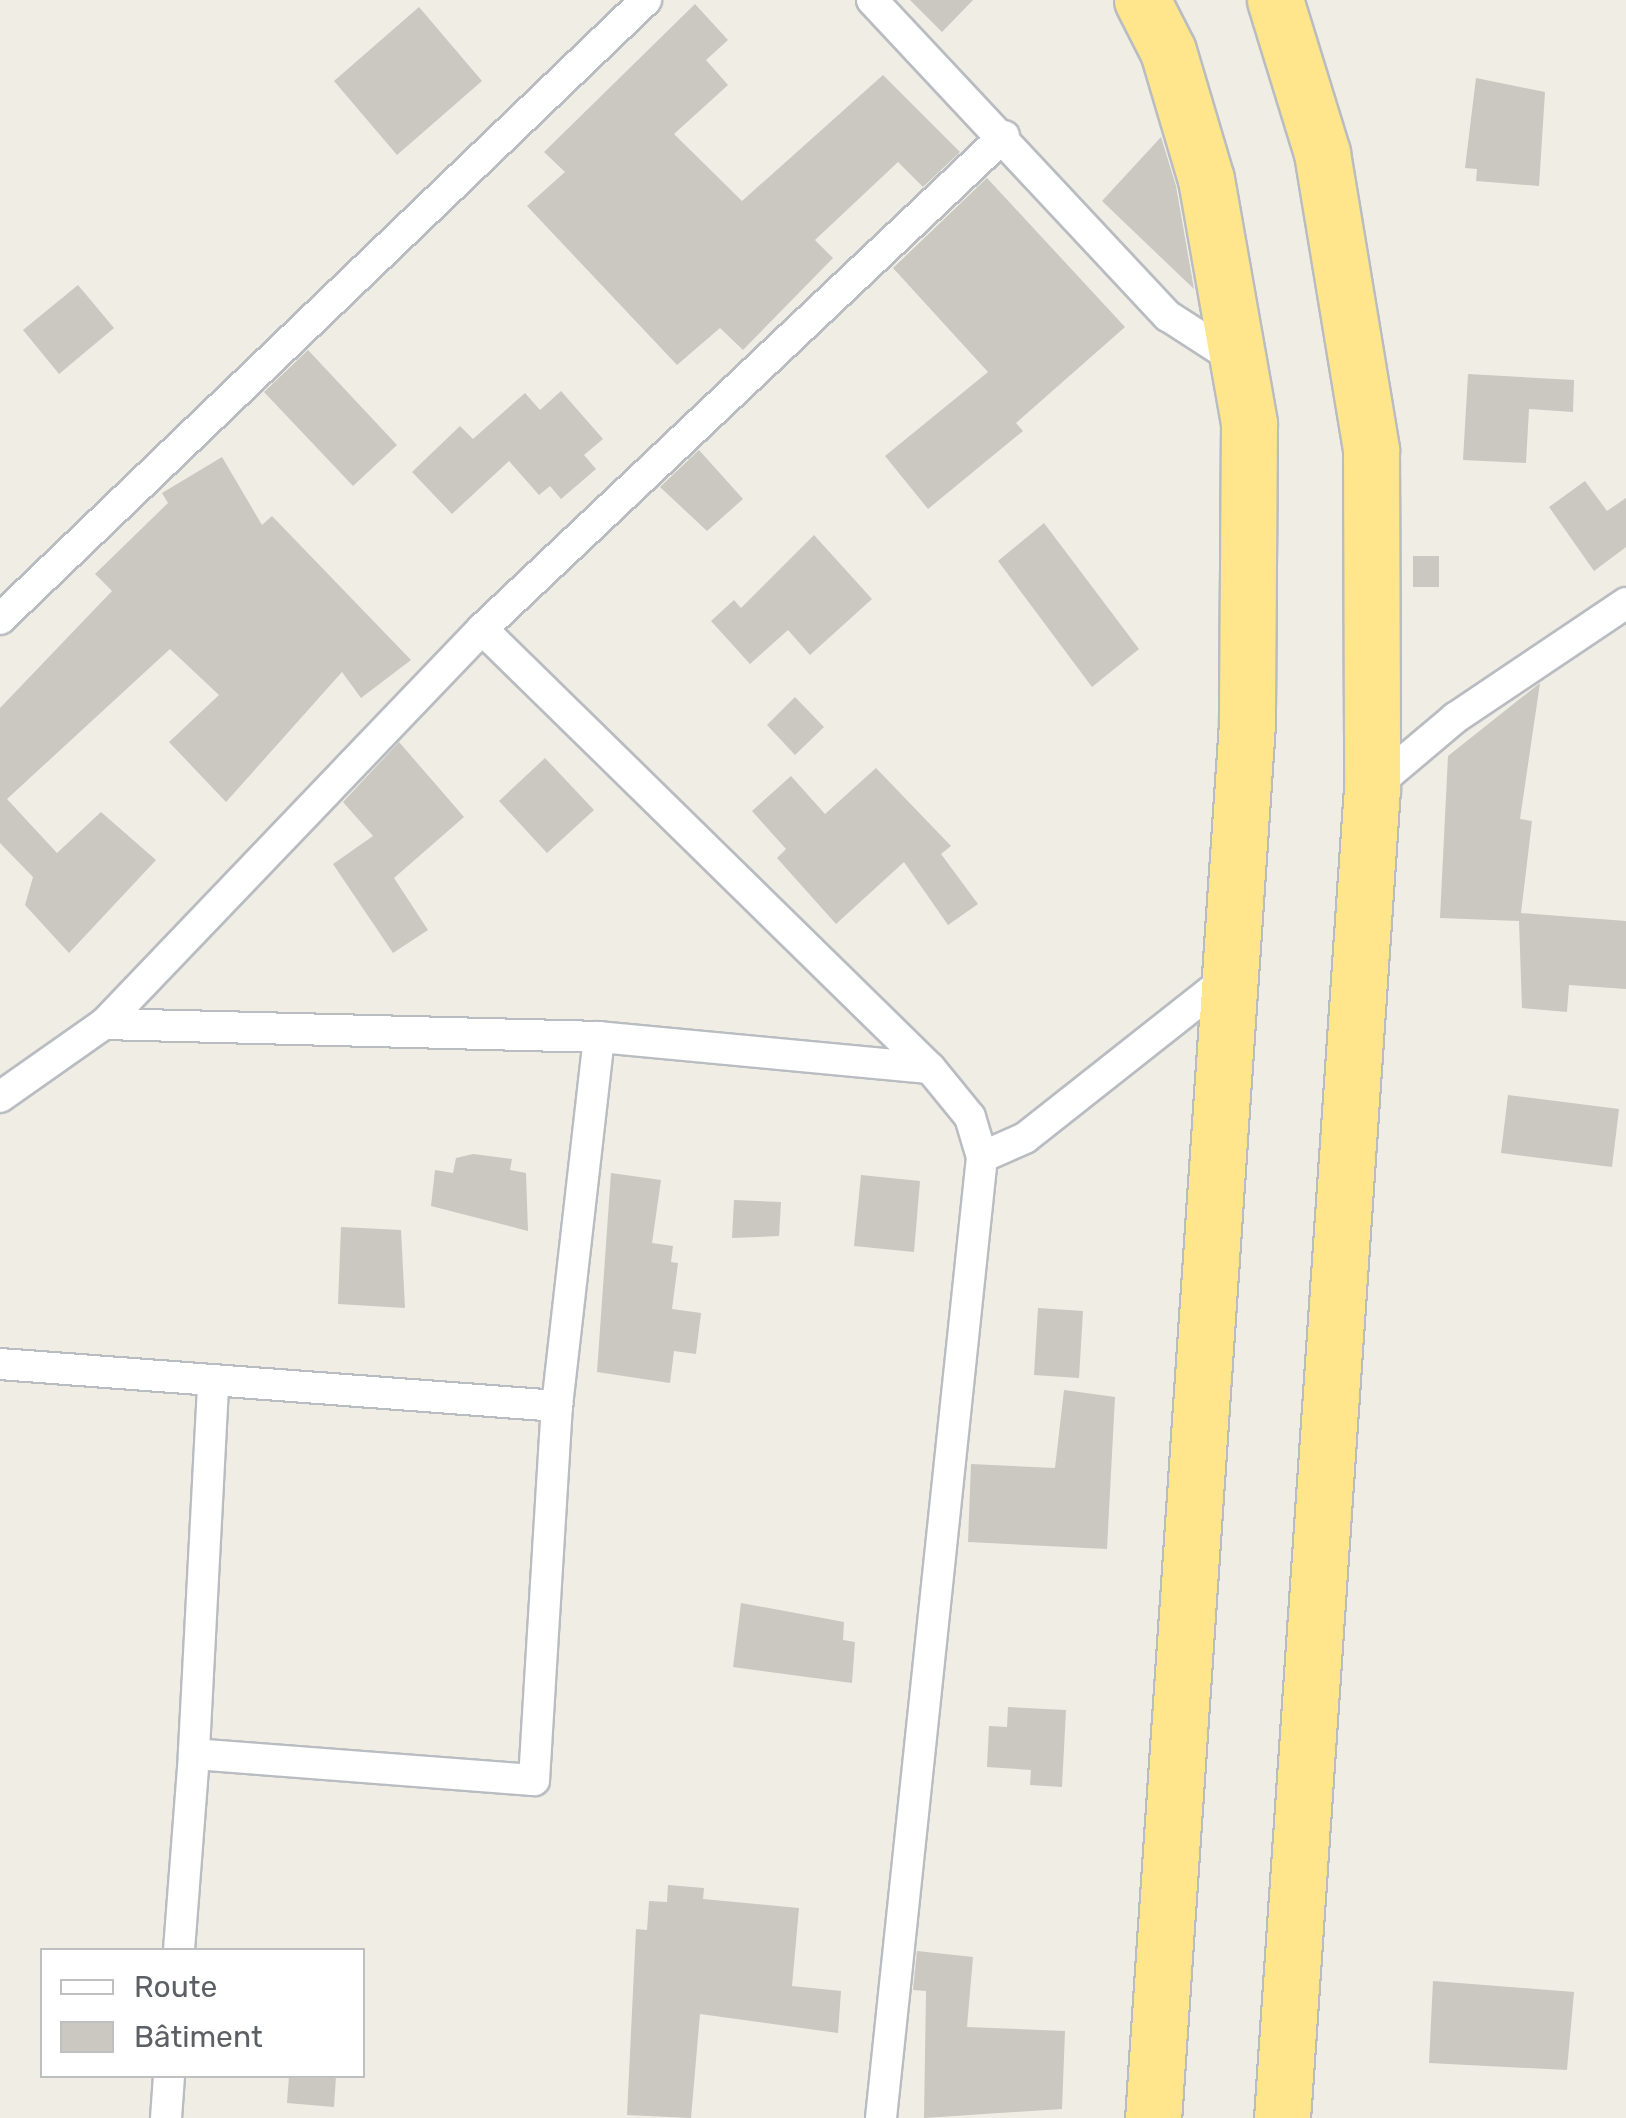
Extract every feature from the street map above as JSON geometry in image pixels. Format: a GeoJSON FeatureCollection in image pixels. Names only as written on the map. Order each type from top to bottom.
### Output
{"type":"FeatureCollection","features":[{"type":"Feature","properties":{"kind":"highway"},"geometry":{"type":"LineString","coordinates":[[1142,0],[1168,51],[1206,179],[1244,365],[1247,724],[1152,2118]]}},
{"type":"Feature","properties":{"kind":"highway"},"geometry":{"type":"LineString","coordinates":[[1274,0],[1322,154],[1371,450],[1372,788],[1282,2118]]}},
{"type":"Feature","properties":{"kind":"street"},"geometry":{"type":"LineString","coordinates":[[0,619],[646,0]]}},
{"type":"Feature","properties":{"kind":"street"},"geometry":{"type":"LineString","coordinates":[[872,0],[1004,136],[1168,316],[1244,365]]}},
{"type":"Feature","properties":{"kind":"street"},"geometry":{"type":"LineString","coordinates":[[0,1097],[104,1024],[482,629],[1004,136]]}},
{"type":"Feature","properties":{"kind":"street"},"geometry":{"type":"LineString","coordinates":[[1372,788],[1456,718],[1626,603]]}},
{"type":"Feature","properties":{"kind":"street"},"geometry":{"type":"LineString","coordinates":[[482,629],[930,1068],[970,1116],[982,1158],[881,2118]]}},
{"type":"Feature","properties":{"kind":"street"},"geometry":{"type":"LineString","coordinates":[[982,1158],[1024,1138],[1230,976]]}},
{"type":"Feature","properties":{"kind":"street"},"geometry":{"type":"LineString","coordinates":[[104,1024],[599,1038],[930,1068]]}},
{"type":"Feature","properties":{"kind":"street"},"geometry":{"type":"LineString","coordinates":[[194,1754],[534,1780],[558,1406],[599,1038]]}},
{"type":"Feature","properties":{"kind":"street"},"geometry":{"type":"LineString","coordinates":[[0,1364],[213,1386],[558,1406]]}},
{"type":"Feature","properties":{"kind":"street"},"geometry":{"type":"LineString","coordinates":[[179,1948],[194,1754],[213,1386]]}},
{"type":"Feature","properties":{"kind":"street"},"geometry":{"type":"LineString","coordinates":[[166,2118],[169,2078]]}},
{"type":"Feature","properties":{"kind":"building"},"geometry":{"type":"Polygon","coordinates":[[[910,0],[973,0],[942,32],[910,0]]]}},
{"type":"Feature","properties":{"kind":"building"},"geometry":{"type":"Polygon","coordinates":[[[695,4],[728,40],[706,60],[728,85],[674,134],[742,201],[883,75],[960,152],[923,187],[898,162],[815,240],[833,258],[743,350],[720,328],[677,365],[527,206],[565,172],[544,152],[695,4]]]}},
{"type":"Feature","properties":{"kind":"building"},"geometry":{"type":"Polygon","coordinates":[[[419,7],[482,81],[397,155],[334,81],[419,7]]]}},
{"type":"Feature","properties":{"kind":"building"},"geometry":{"type":"Polygon","coordinates":[[[1476,78],[1545,92],[1539,186],[1476,181],[1477,169],[1465,168],[1476,78]]]}},
{"type":"Feature","properties":{"kind":"building"},"geometry":{"type":"Polygon","coordinates":[[[1161,137],[1176,186],[1194,289],[1102,201],[1161,137]]]}},
{"type":"Feature","properties":{"kind":"building"},"geometry":{"type":"Polygon","coordinates":[[[987,178],[1125,327],[1016,423],[1023,431],[928,509],[885,456],[988,372],[893,268],[987,178]]]}},
{"type":"Feature","properties":{"kind":"building"},"geometry":{"type":"Polygon","coordinates":[[[78,285],[114,328],[59,374],[23,330],[78,285]]]}},
{"type":"Feature","properties":{"kind":"building"},"geometry":{"type":"Polygon","coordinates":[[[308,350],[397,445],[353,486],[264,392],[308,350]]]}},
{"type":"Feature","properties":{"kind":"building"},"geometry":{"type":"Polygon","coordinates":[[[1468,374],[1574,380],[1573,412],[1529,409],[1526,463],[1463,460],[1468,374]]]}},
{"type":"Feature","properties":{"kind":"building"},"geometry":{"type":"Polygon","coordinates":[[[561,391],[603,439],[584,455],[596,469],[561,499],[550,486],[539,495],[509,461],[452,514],[412,472],[460,426],[473,439],[525,393],[540,410],[561,391]]]}},
{"type":"Feature","properties":{"kind":"building"},"geometry":{"type":"Polygon","coordinates":[[[699,450],[743,499],[707,531],[660,487],[699,450]]]}},
{"type":"Feature","properties":{"kind":"building"},"geometry":{"type":"Polygon","coordinates":[[[222,457],[262,525],[272,516],[411,660],[361,698],[342,672],[226,802],[169,742],[219,695],[170,649],[7,799],[57,853],[101,812],[156,860],[69,953],[25,905],[33,877],[0,843],[0,708],[112,591],[95,574],[168,503],[162,493],[222,457]]]}},
{"type":"Feature","properties":{"kind":"building"},"geometry":{"type":"Polygon","coordinates":[[[1585,481],[1607,511],[1626,498],[1626,547],[1594,571],[1549,507],[1585,481]]]}},
{"type":"Feature","properties":{"kind":"building"},"geometry":{"type":"Polygon","coordinates":[[[1044,523],[1139,649],[1092,687],[998,561],[1044,523]]]}},
{"type":"Feature","properties":{"kind":"building"},"geometry":{"type":"Polygon","coordinates":[[[814,535],[872,599],[810,655],[788,630],[750,664],[711,621],[734,600],[741,608],[814,535]]]}},
{"type":"Feature","properties":{"kind":"building"},"geometry":{"type":"Polygon","coordinates":[[[1413,556],[1439,556],[1439,587],[1413,587],[1413,556]]]}},
{"type":"Feature","properties":{"kind":"building"},"geometry":{"type":"Polygon","coordinates":[[[1540,683],[1520,819],[1532,821],[1521,913],[1626,921],[1626,989],[1569,985],[1567,1012],[1522,1008],[1519,921],[1440,918],[1448,756],[1540,683]]]}},
{"type":"Feature","properties":{"kind":"building"},"geometry":{"type":"Polygon","coordinates":[[[795,697],[824,727],[795,755],[767,725],[795,697]]]}},
{"type":"Feature","properties":{"kind":"building"},"geometry":{"type":"Polygon","coordinates":[[[399,742],[464,817],[394,878],[428,930],[393,953],[333,864],[373,836],[343,802],[399,742]]]}},
{"type":"Feature","properties":{"kind":"building"},"geometry":{"type":"Polygon","coordinates":[[[545,758],[594,810],[547,853],[499,801],[545,758]]]}},
{"type":"Feature","properties":{"kind":"building"},"geometry":{"type":"Polygon","coordinates":[[[876,768],[951,846],[941,854],[978,904],[948,925],[904,862],[836,924],[777,858],[786,849],[752,811],[791,776],[825,814],[876,768]]]}},
{"type":"Feature","properties":{"kind":"building"},"geometry":{"type":"Polygon","coordinates":[[[1508,1095],[1619,1109],[1612,1167],[1501,1153],[1508,1095]]]}},
{"type":"Feature","properties":{"kind":"building"},"geometry":{"type":"Polygon","coordinates":[[[473,1154],[512,1159],[510,1170],[526,1173],[528,1231],[431,1206],[435,1170],[453,1173],[456,1158],[473,1154]]]}},
{"type":"Feature","properties":{"kind":"building"},"geometry":{"type":"Polygon","coordinates":[[[611,1173],[661,1180],[652,1243],[673,1246],[671,1262],[678,1263],[672,1309],[701,1313],[696,1354],[674,1351],[670,1383],[597,1372],[611,1173]]]}},
{"type":"Feature","properties":{"kind":"building"},"geometry":{"type":"Polygon","coordinates":[[[861,1175],[920,1181],[914,1252],[854,1246],[861,1175]]]}},
{"type":"Feature","properties":{"kind":"building"},"geometry":{"type":"Polygon","coordinates":[[[734,1200],[781,1202],[779,1236],[732,1238],[734,1200]]]}},
{"type":"Feature","properties":{"kind":"building"},"geometry":{"type":"Polygon","coordinates":[[[341,1227],[401,1230],[405,1308],[338,1304],[341,1227]]]}},
{"type":"Feature","properties":{"kind":"building"},"geometry":{"type":"Polygon","coordinates":[[[1038,1308],[1083,1311],[1079,1378],[1034,1375],[1038,1308]]]}},
{"type":"Feature","properties":{"kind":"building"},"geometry":{"type":"Polygon","coordinates":[[[1064,1390],[1115,1397],[1107,1549],[968,1542],[971,1464],[1055,1468],[1064,1390]]]}},
{"type":"Feature","properties":{"kind":"building"},"geometry":{"type":"Polygon","coordinates":[[[741,1603],[844,1622],[843,1640],[855,1642],[852,1683],[733,1667],[741,1603]]]}},
{"type":"Feature","properties":{"kind":"building"},"geometry":{"type":"Polygon","coordinates":[[[1008,1707],[1066,1710],[1062,1787],[1030,1785],[1031,1770],[987,1767],[989,1726],[1007,1727],[1008,1707]]]}},
{"type":"Feature","properties":{"kind":"building"},"geometry":{"type":"Polygon","coordinates":[[[668,1885],[704,1888],[703,1899],[799,1908],[792,1986],[841,1991],[838,2033],[700,2014],[691,2118],[627,2115],[636,1929],[647,1930],[649,1901],[667,1902],[668,1885]]]}},
{"type":"Feature","properties":{"kind":"building"},"geometry":{"type":"Polygon","coordinates":[[[917,1951],[973,1957],[967,2027],[1065,2031],[1062,2109],[924,2118],[926,1991],[913,1990],[917,1951]]]}},
{"type":"Feature","properties":{"kind":"building"},"geometry":{"type":"Polygon","coordinates":[[[1433,1981],[1574,1992],[1567,2070],[1429,2063],[1433,1981]]]}},
{"type":"Feature","properties":{"kind":"building"},"geometry":{"type":"Polygon","coordinates":[[[289,2078],[336,2078],[334,2107],[287,2103],[289,2078]]]}}]}
